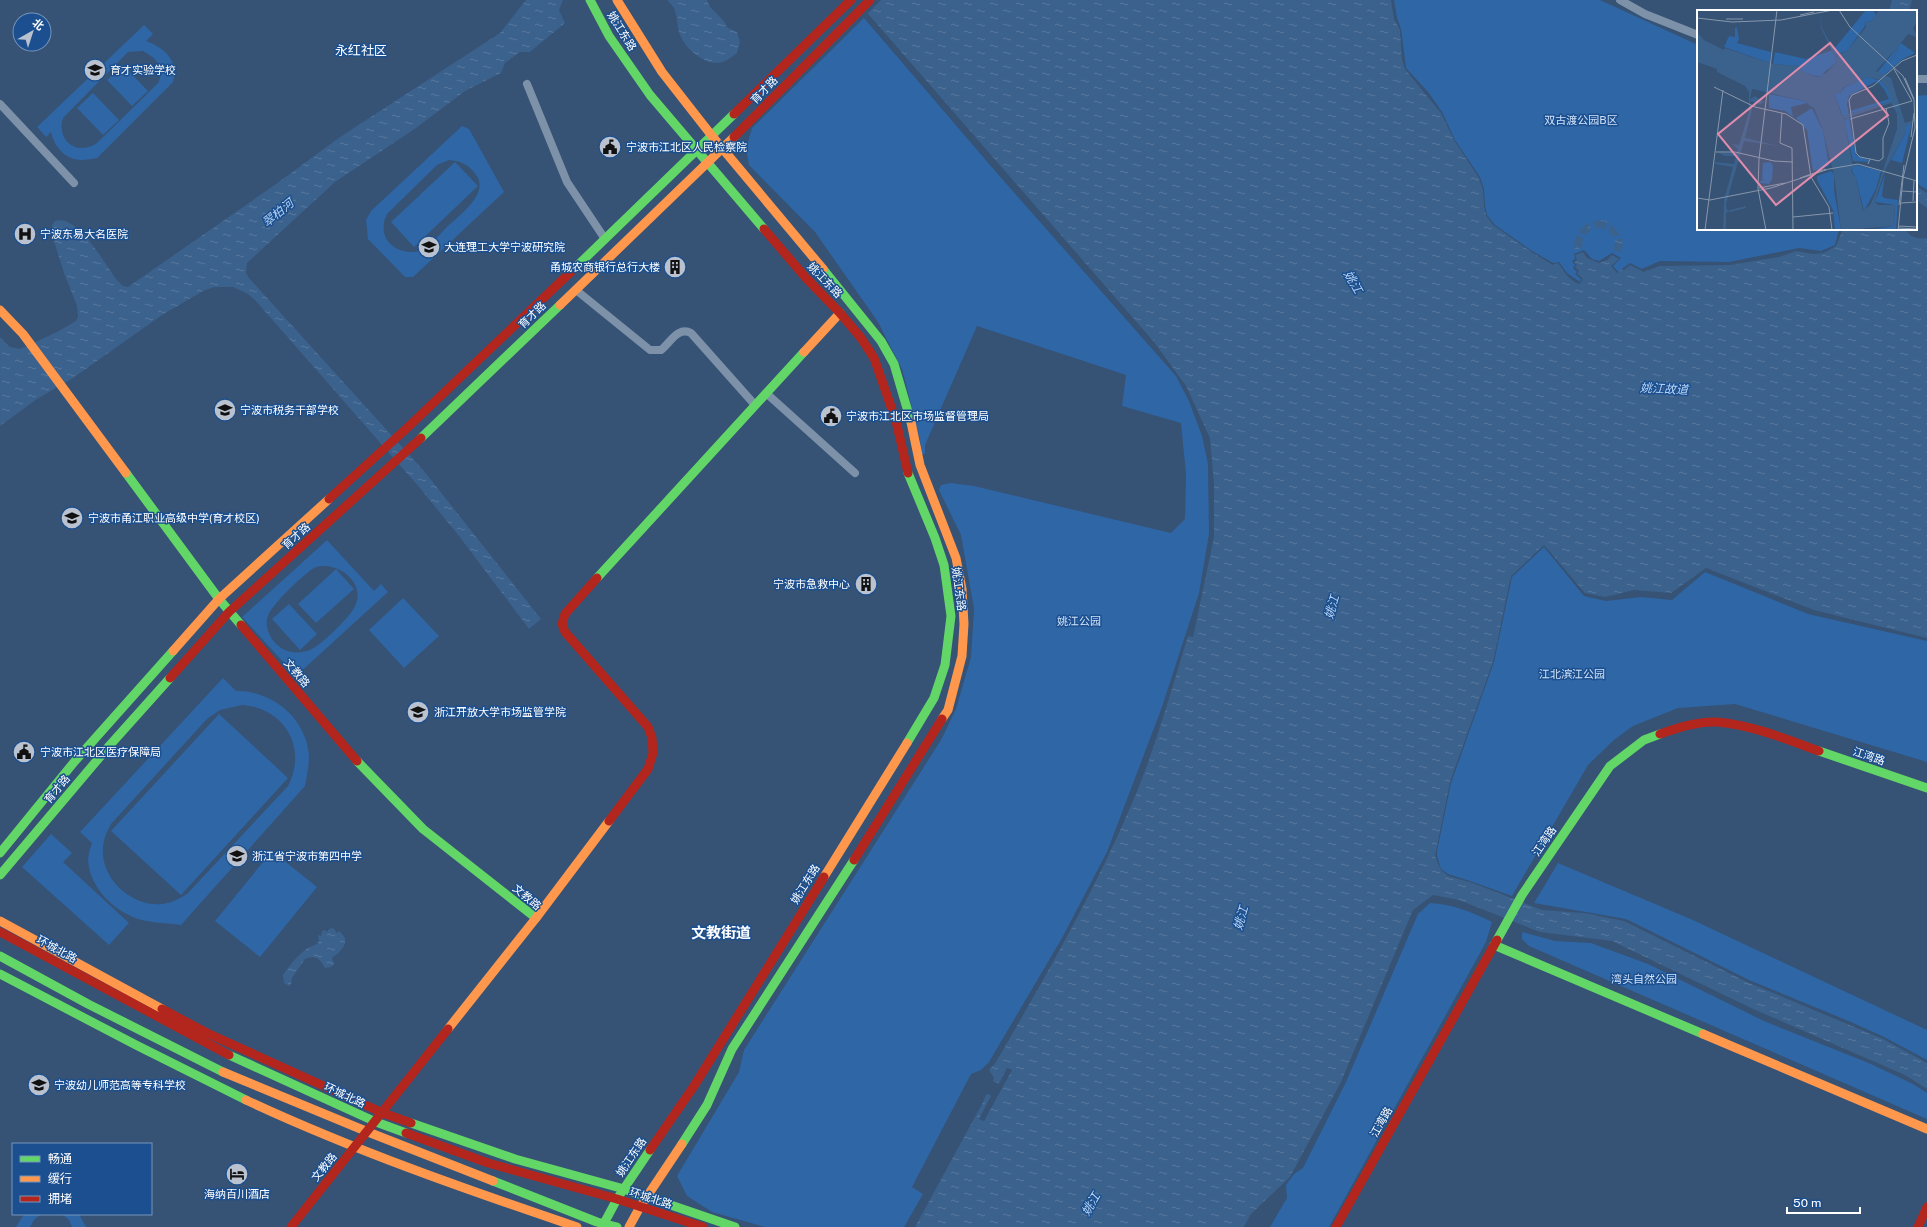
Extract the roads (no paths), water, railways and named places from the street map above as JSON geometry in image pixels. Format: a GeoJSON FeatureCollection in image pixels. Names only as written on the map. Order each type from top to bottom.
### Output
{"type":"FeatureCollection","features":[{"type":"Feature","properties":{"kind":"main road","name":"姚江东路"},"geometry":{"type":"LineString","coordinates":[[590,0],[609,36],[650,95],[707,164],[806,278],[840,313],[861,338],[874,358],[896,421],[906,468],[935,538],[944,565],[951,616],[945,665],[934,698],[893,767],[694,1086],[601,1224]]}},
{"type":"Feature","properties":{"kind":"main road","name":"姚江东路"},"geometry":{"type":"LineString","coordinates":[[617,0],[662,72],[712,136],[836,284],[880,342],[894,364],[911,424],[920,465],[956,558],[962,589],[964,624],[962,656],[948,710],[889,806],[732,1048],[707,1105],[646,1197],[629,1227]]}},
{"type":"Feature","properties":{"kind":"main road","name":"育才路"},"geometry":{"type":"LineString","coordinates":[[0,853],[75,761],[219,599],[406,429],[606,239],[851,0]]}},
{"type":"Feature","properties":{"kind":"main road","name":"育才路"},"geometry":{"type":"LineString","coordinates":[[0,875],[110,745],[229,612],[386,472],[707,164],[870,0]]}},
{"type":"Feature","properties":{"kind":"main road"},"geometry":{"type":"LineString","coordinates":[[0,310],[23,334],[229,612]]}},
{"type":"Feature","properties":{"kind":"main road"},"geometry":{"type":"LineString","coordinates":[[536,918],[639,783],[654,756],[654,739],[648,727],[565,632],[562,624],[565,614],[840,313]]}},
{"type":"Feature","properties":{"kind":"main road","name":"文教路"},"geometry":{"type":"LineString","coordinates":[[229,612],[352,756],[423,829],[536,918],[376,1122],[291,1227]]}},
{"type":"Feature","properties":{"kind":"main road","name":"江湾路"},"geometry":{"type":"LineString","coordinates":[[1336,1227],[1522,895],[1610,766],[1644,740],[1680,728],[1716,722],[1759,730],[1927,788]]}},
{"type":"Feature","properties":{"kind":"main road"},"geometry":{"type":"LineString","coordinates":[[0,921],[207,1033],[383,1113],[433,1132],[515,1159],[624,1189],[735,1227]]}},
{"type":"Feature","properties":{"kind":"main road","name":"环城北路"},"geometry":{"type":"LineString","coordinates":[[0,932],[216,1049],[376,1122],[488,1163],[617,1199],[703,1227]]}},
{"type":"Feature","properties":{"kind":"main road"},"geometry":{"type":"LineString","coordinates":[[1494,945],[1927,1129]]}},
{"type":"Feature","properties":{"kind":"main road"},"geometry":{"type":"LineString","coordinates":[[0,956],[88,1004],[226,1073],[368,1132],[601,1224],[617,1227]]}},
{"type":"Feature","properties":{"kind":"main road"},"geometry":{"type":"LineString","coordinates":[[0,974],[144,1049],[274,1113],[356,1147],[499,1202],[578,1227],[601,1224]]}},
{"type":"Feature","properties":{"kind":"main road"},"geometry":{"type":"LineString","coordinates":[[1918,1227],[1927,1207]]}},
{"type":"Feature","properties":{"kind":"street"},"geometry":{"type":"LineString","coordinates":[[1620,0],[1645,14],[1697,35]]}},
{"type":"Feature","properties":{"kind":"street"},"geometry":{"type":"LineString","coordinates":[[527,84],[568,182],[606,239]]}},
{"type":"Feature","properties":{"kind":"street"},"geometry":{"type":"LineString","coordinates":[[0,104],[74,183]]}},
{"type":"Feature","properties":{"kind":"street"},"geometry":{"type":"LineString","coordinates":[[576,290],[650,350],[661,350],[681,331],[686,330],[691,333],[755,405]]}},
{"type":"Feature","properties":{"kind":"street"},"geometry":{"type":"LineString","coordinates":[[766,393],[855,473]]}},
{"type":"Feature","properties":{"kind":"water","name":"翠柏河"},"geometry":{"type":"Polygon","coordinates":[[[526,0],[563,0],[559,10],[565,23],[530,52],[520,52],[505,63],[501,73],[465,91],[416,128],[335,182],[247,263],[246,273],[424,471],[541,619],[529,629],[459,536],[419,487],[255,300],[248,294],[233,287],[214,287],[203,291],[162,315],[73,378],[37,399],[0,426],[0,337],[10,347],[20,349],[57,332],[76,321],[78,317],[77,306],[64,273],[52,235],[52,225],[55,221],[64,221],[73,225],[81,232],[90,241],[116,279],[123,286],[128,287],[276,184],[340,137],[500,33],[526,0]]]}},
{"type":"Feature","properties":{"kind":"water"},"geometry":{"type":"Polygon","coordinates":[[[667,0],[707,0],[710,7],[723,20],[728,28],[737,32],[740,42],[737,53],[720,63],[706,61],[701,58],[683,42],[679,32],[676,13],[667,0]]]}},
{"type":"Feature","properties":{"kind":"water"},"geometry":{"type":"Polygon","coordinates":[[[856,0],[1391,0],[1394,19],[1400,30],[1402,60],[1405,69],[1441,113],[1454,140],[1479,178],[1483,190],[1486,215],[1493,225],[1553,265],[1558,263],[1570,279],[1580,284],[1583,278],[1577,274],[1579,271],[1575,267],[1577,265],[1574,262],[1577,260],[1575,255],[1583,252],[1587,258],[1599,263],[1607,260],[1612,255],[1619,259],[1611,266],[1617,273],[1630,265],[1644,272],[1659,266],[1730,265],[1779,257],[1796,251],[1813,254],[1824,253],[1836,246],[1843,230],[1907,230],[1912,236],[1927,238],[1927,638],[1814,610],[1706,568],[1671,593],[1634,590],[1605,597],[1585,593],[1544,545],[1511,576],[1493,662],[1450,782],[1435,856],[1441,870],[1448,876],[1473,883],[1542,910],[1584,913],[1624,921],[1747,982],[1883,1039],[1927,1063],[1927,1089],[1905,1075],[1751,1008],[1612,941],[1540,932],[1459,900],[1433,895],[1413,910],[1341,1082],[1290,1177],[1250,1215],[1244,1227],[915,1227],[982,1104],[994,1078],[989,1070],[996,1062],[1014,1031],[1084,905],[1100,873],[1130,808],[1147,766],[1188,636],[1193,637],[1214,537],[1214,486],[1210,438],[1186,386],[1154,342],[856,0]]]}},
{"type":"Feature","properties":{"kind":"water"},"geometry":{"type":"Polygon","coordinates":[[[1892,0],[1912,0],[1909,10],[1889,10],[1892,0]]]}},
{"type":"Feature","properties":{"kind":"water"},"geometry":{"type":"Polygon","coordinates":[[[1917,187],[1927,193],[1927,208],[1917,201],[1917,187]]]}},
{"type":"Feature","properties":{"kind":"water"},"geometry":{"type":"Polygon","coordinates":[[[1602,220],[1608,222],[1605,229],[1595,228],[1593,221],[1602,220]]]}},
{"type":"Feature","properties":{"kind":"water"},"geometry":{"type":"Polygon","coordinates":[[[1588,222],[1591,230],[1585,235],[1578,232],[1588,222]]]}},
{"type":"Feature","properties":{"kind":"water"},"geometry":{"type":"Polygon","coordinates":[[[1611,224],[1620,235],[1613,237],[1608,231],[1611,224]]]}},
{"type":"Feature","properties":{"kind":"water"},"geometry":{"type":"Polygon","coordinates":[[[1576,235],[1583,238],[1582,248],[1575,250],[1574,242],[1576,235]]]}},
{"type":"Feature","properties":{"kind":"water"},"geometry":{"type":"Polygon","coordinates":[[[1622,238],[1623,244],[1621,253],[1614,250],[1615,240],[1622,238]]]}},
{"type":"Feature","properties":{"kind":"water"},"geometry":{"type":"Polygon","coordinates":[[[333,928],[337,933],[339,931],[345,938],[344,946],[332,958],[334,964],[331,967],[325,968],[318,959],[312,957],[305,959],[292,978],[291,984],[289,986],[284,983],[283,975],[293,961],[307,948],[314,946],[319,941],[318,935],[321,936],[322,931],[325,930],[327,932],[329,929],[333,928]]]}},
{"type":"Feature","properties":{"kind":"place","name":"育才实验学校"},"geometry":{"type":"Point","coordinates":[95,70]}},
{"type":"Feature","properties":{"kind":"place","name":"宁波市江北区人民检察院"},"geometry":{"type":"Point","coordinates":[610,147]}},
{"type":"Feature","properties":{"kind":"place","name":"宁波东易大名医院"},"geometry":{"type":"Point","coordinates":[25,234]}},
{"type":"Feature","properties":{"kind":"place","name":"大连理工大学宁波研究院"},"geometry":{"type":"Point","coordinates":[429,247]}},
{"type":"Feature","properties":{"kind":"place","name":"甬城农商银行总行大楼"},"geometry":{"type":"Point","coordinates":[675,267]}},
{"type":"Feature","properties":{"kind":"place","name":"宁波市税务干部学校"},"geometry":{"type":"Point","coordinates":[225,410]}},
{"type":"Feature","properties":{"kind":"place","name":"宁波市江北区市场监督管理局"},"geometry":{"type":"Point","coordinates":[831,416]}},
{"type":"Feature","properties":{"kind":"place","name":"宁波市甬江职业高级中学(育才校区)"},"geometry":{"type":"Point","coordinates":[72,518]}},
{"type":"Feature","properties":{"kind":"place","name":"宁波市急救中心"},"geometry":{"type":"Point","coordinates":[866,584]}},
{"type":"Feature","properties":{"kind":"place","name":"浙江开放大学市场监管学院"},"geometry":{"type":"Point","coordinates":[418,712]}},
{"type":"Feature","properties":{"kind":"place","name":"宁波市江北区医疗保障局"},"geometry":{"type":"Point","coordinates":[24,752]}},
{"type":"Feature","properties":{"kind":"place","name":"浙江省宁波市第四中学"},"geometry":{"type":"Point","coordinates":[237,856]}},
{"type":"Feature","properties":{"kind":"place","name":"宁波幼儿师范高等专科学校"},"geometry":{"type":"Point","coordinates":[39,1085]}},
{"type":"Feature","properties":{"kind":"place","name":"海纳百川酒店"},"geometry":{"type":"Point","coordinates":[237,1174]}},
{"type":"Feature","properties":{"kind":"district","name":"永红社区"},"geometry":{"type":"Point","coordinates":[361,50]}},
{"type":"Feature","properties":{"kind":"district","name":"文教街道"},"geometry":{"type":"Point","coordinates":[721,932]}},
{"type":"Feature","properties":{"kind":"park label","name":"双古渡公园B区"},"geometry":{"type":"Point","coordinates":[1581,120]}},
{"type":"Feature","properties":{"kind":"park label","name":"姚江公园"},"geometry":{"type":"Point","coordinates":[1079,621]}},
{"type":"Feature","properties":{"kind":"park label","name":"江北滨江公园"},"geometry":{"type":"Point","coordinates":[1572,674]}},
{"type":"Feature","properties":{"kind":"park label","name":"湾头自然公园"},"geometry":{"type":"Point","coordinates":[1644,979]}},
{"type":"Feature","properties":{"kind":"water label","name":"姚江"},"geometry":{"type":"Point","coordinates":[1353,282]}},
{"type":"Feature","properties":{"kind":"water label","name":"姚江故道"},"geometry":{"type":"Point","coordinates":[1664,389]}},
{"type":"Feature","properties":{"kind":"water label","name":"姚江"},"geometry":{"type":"Point","coordinates":[1332,607]}},
{"type":"Feature","properties":{"kind":"water label","name":"姚江"},"geometry":{"type":"Point","coordinates":[1241,918]}},
{"type":"Feature","properties":{"kind":"water label","name":"姚江"},"geometry":{"type":"Point","coordinates":[1091,1204]}}]}
